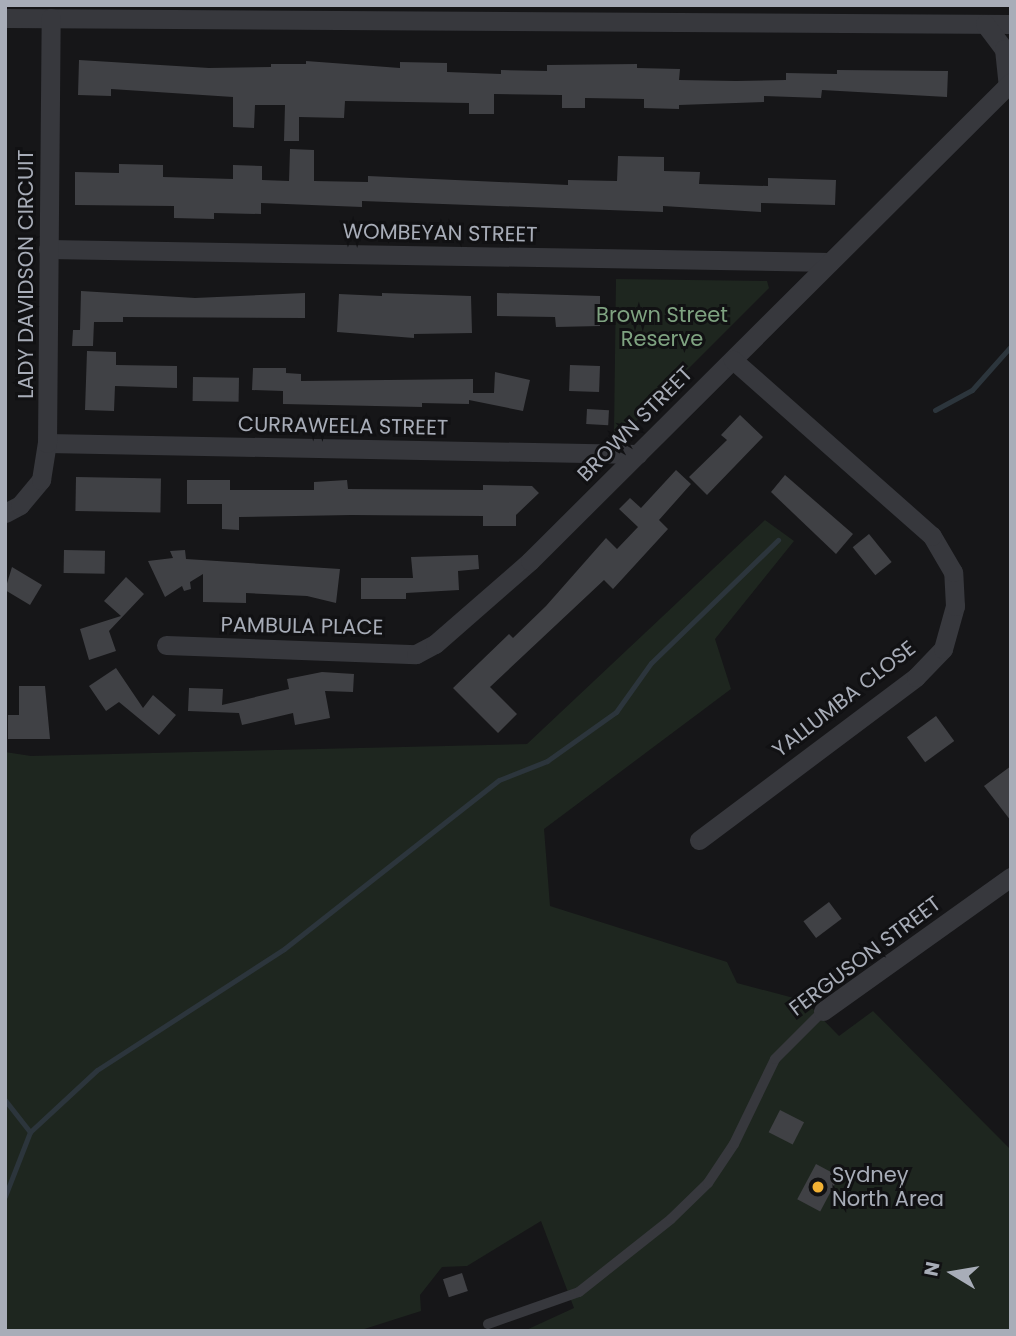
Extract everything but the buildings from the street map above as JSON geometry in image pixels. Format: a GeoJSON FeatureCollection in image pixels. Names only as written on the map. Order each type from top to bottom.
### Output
{"type":"FeatureCollection","features":[{"type":"Feature","properties":{"kind":"street"},"geometry":{"type":"LineString","coordinates":[[10,14],[51,18],[801,15],[1011,24]]}},
{"type":"Feature","properties":{"kind":"street","name":"LADY DAVIDSON CIRCUIT"},"geometry":{"type":"LineString","coordinates":[[5,513],[20,505],[41,480],[47,443],[51,18]]}},
{"type":"Feature","properties":{"kind":"street"},"geometry":{"type":"LineString","coordinates":[[985,24],[1003,49],[1009,83]]}},
{"type":"Feature","properties":{"kind":"street","name":"BROWN STREET"},"geometry":{"type":"LineString","coordinates":[[435,644],[530,561],[1009,83]]}},
{"type":"Feature","properties":{"kind":"street","name":"WOMBEYAN STREET"},"geometry":{"type":"LineString","coordinates":[[48,249],[830,262]]}},
{"type":"Feature","properties":{"kind":"street","name":"YALLUMBA CLOSE"},"geometry":{"type":"LineString","coordinates":[[699,840],[916,677],[943,649],[955,606],[953,572],[932,536],[733,360]]}},
{"type":"Feature","properties":{"kind":"street","name":"CURRAWEELA STREET"},"geometry":{"type":"LineString","coordinates":[[47,443],[638,454]]}},
{"type":"Feature","properties":{"kind":"street","name":"PAMBULA PLACE"},"geometry":{"type":"LineString","coordinates":[[166,645],[416,654],[435,644]]}},
{"type":"Feature","properties":{"kind":"street","name":"FERGUSON STREET"},"geometry":{"type":"LineString","coordinates":[[823,1011],[1011,877]]}},
{"type":"Feature","properties":{"kind":"lane","name":"FERGUSON STREET"},"geometry":{"type":"LineString","coordinates":[[488,1324],[579,1292],[671,1219],[708,1183],[734,1144],[775,1059],[823,1011]]}},
{"type":"Feature","properties":{"kind":"green space","name":"Brown Street Reserve"},"geometry":{"type":"Polygon","coordinates":[[[616,279],[767,281],[769,288],[630,427],[614,433],[616,279]]]}},
{"type":"Feature","properties":{"kind":"green space"},"geometry":{"type":"Polygon","coordinates":[[[765,520],[794,541],[715,639],[731,689],[544,829],[550,906],[727,962],[737,983],[805,1001],[839,1036],[873,1011],[1011,1150],[1011,1331],[524,1331],[574,1308],[541,1221],[467,1266],[442,1267],[420,1295],[421,1311],[358,1331],[5,1331],[5,752],[31,756],[527,744],[765,520]]]}},
{"type":"Feature","properties":{"kind":"waterway"},"geometry":{"type":"LineString","coordinates":[[935,410],[972,390],[1011,346]]}},
{"type":"Feature","properties":{"kind":"waterway"},"geometry":{"type":"LineString","coordinates":[[30,1132],[97,1070],[284,949],[499,780],[547,761],[616,712],[651,663],[778,540]]}},
{"type":"Feature","properties":{"kind":"waterway"},"geometry":{"type":"LineString","coordinates":[[5,1100],[30,1132],[5,1196]]}},
{"type":"Feature","properties":{"kind":"place","name":"Sydney North Area"},"geometry":{"type":"Point","coordinates":[818,1187]}}]}
